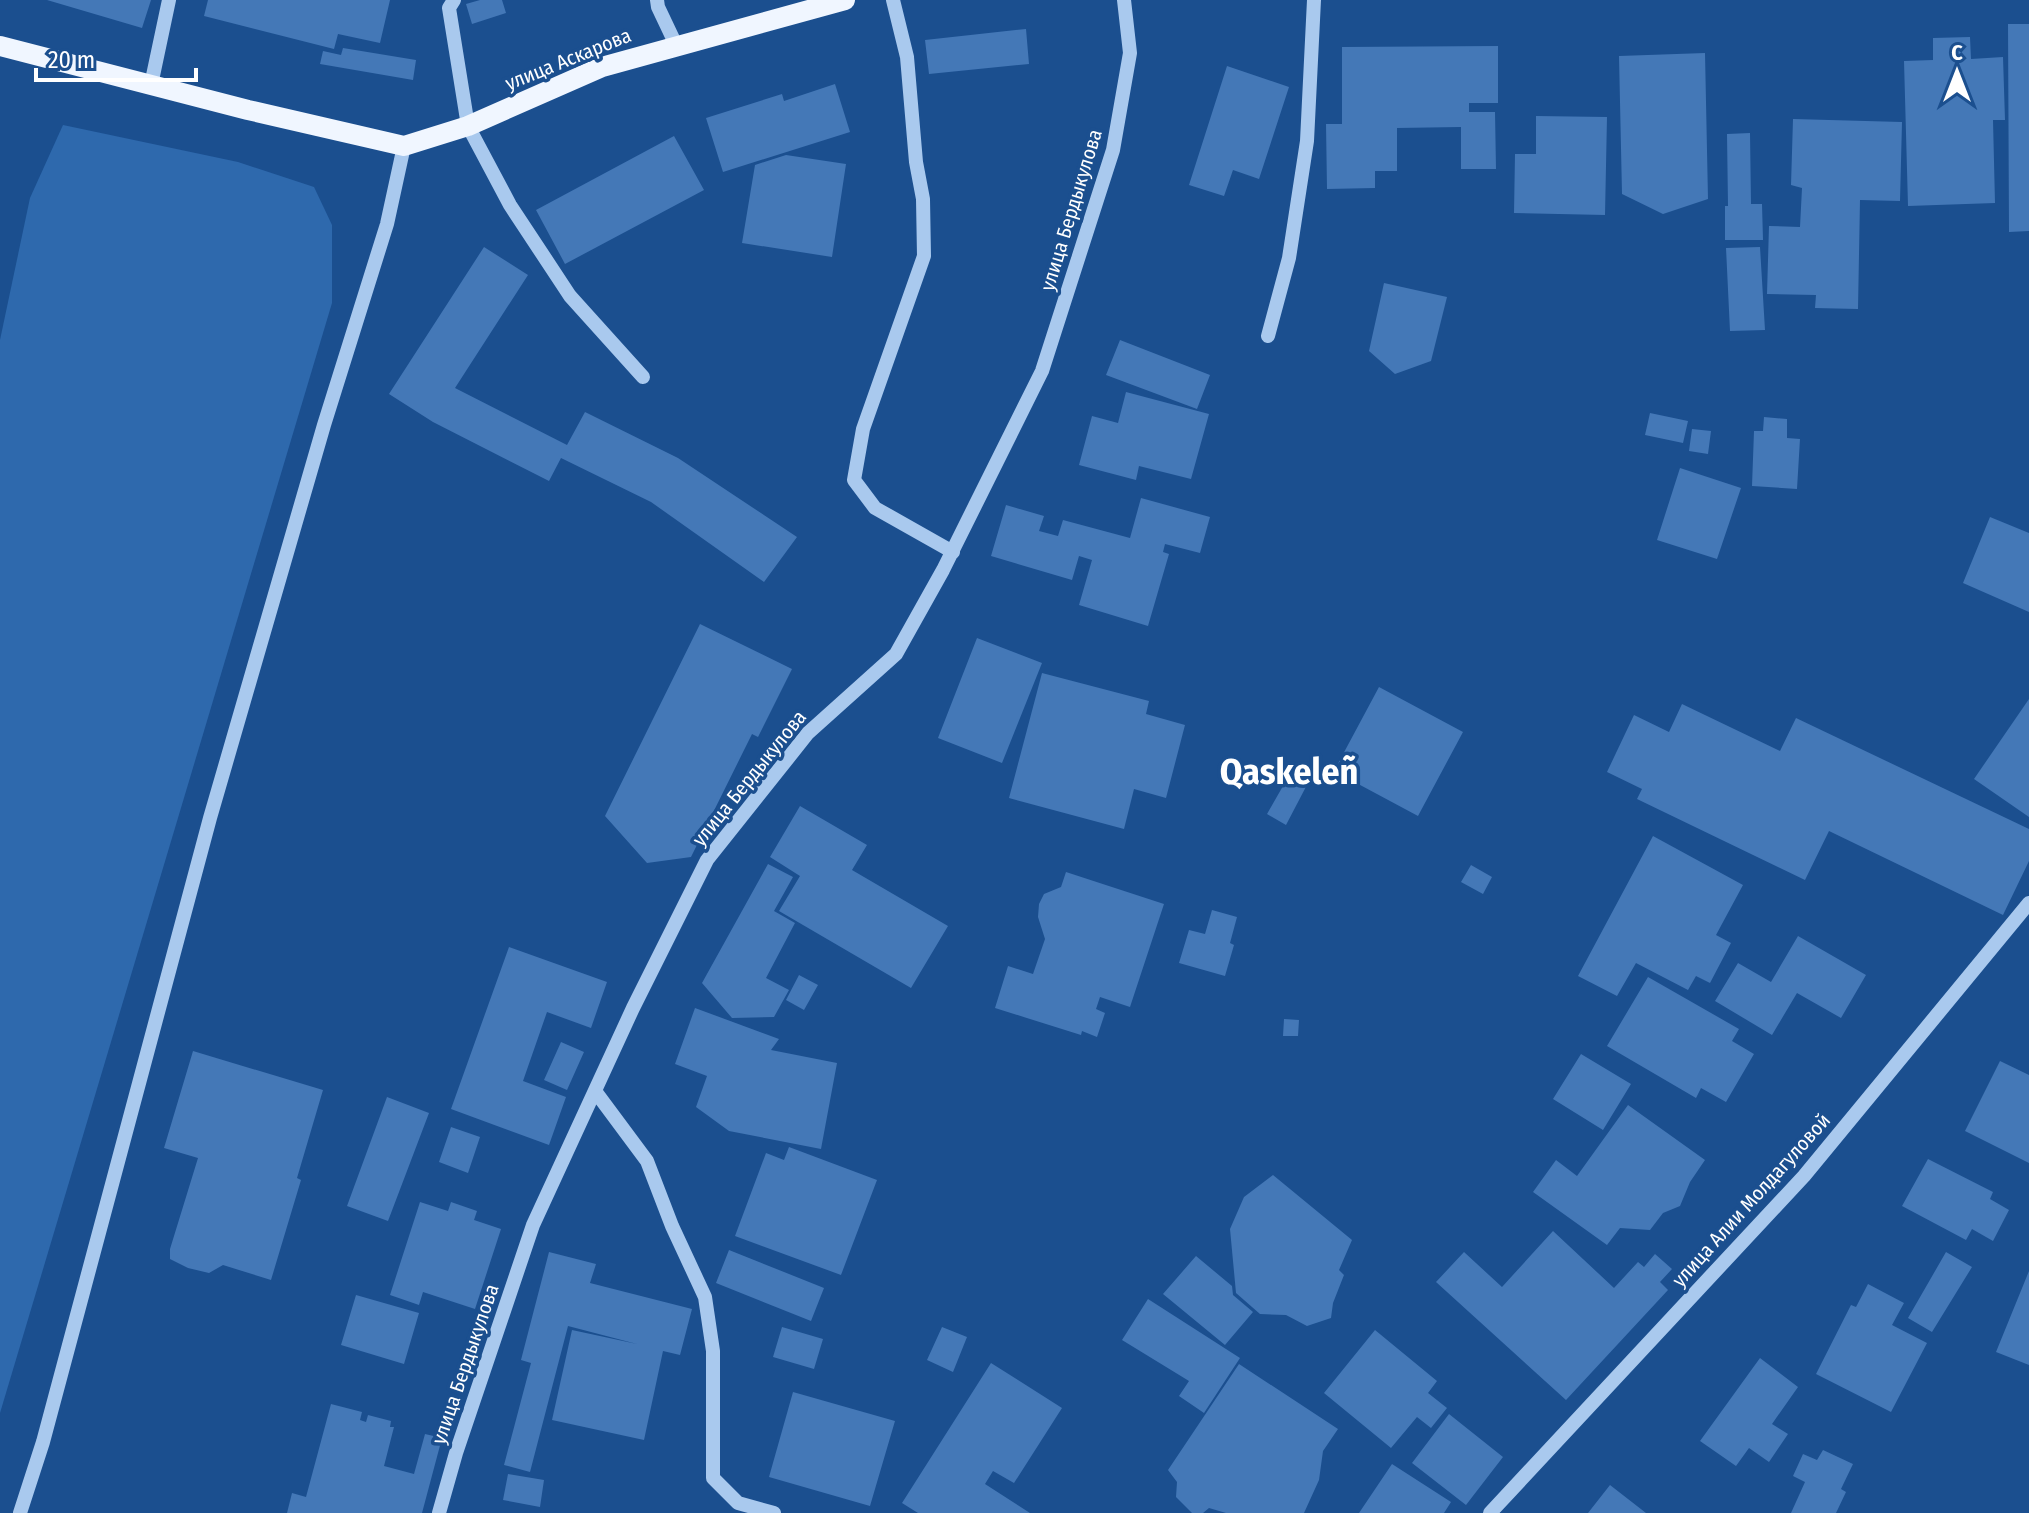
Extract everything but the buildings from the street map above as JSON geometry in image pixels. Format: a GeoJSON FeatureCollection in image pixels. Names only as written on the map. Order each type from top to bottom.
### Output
{"type":"FeatureCollection","features":[{"type":"Feature","properties":{"kind":"main road","name":"улица Аскарова"},"geometry":{"type":"LineString","coordinates":[[404,146],[468,126],[602,67],[845,0]]}},
{"type":"Feature","properties":{"kind":"main road"},"geometry":{"type":"LineString","coordinates":[[0,46],[404,146]]}},
{"type":"Feature","properties":{"kind":"street"},"geometry":{"type":"LineString","coordinates":[[151,85],[169,0]]}},
{"type":"Feature","properties":{"kind":"street"},"geometry":{"type":"LineString","coordinates":[[454,0],[449,8],[468,126],[510,205],[570,296],[643,377]]}},
{"type":"Feature","properties":{"kind":"street"},"geometry":{"type":"LineString","coordinates":[[657,0],[676,45]]}},
{"type":"Feature","properties":{"kind":"street"},"geometry":{"type":"LineString","coordinates":[[893,0],[908,71],[916,162],[923,199],[924,256],[863,429],[854,480],[875,508],[953,552]]}},
{"type":"Feature","properties":{"kind":"street","name":"улица Бердыкулова"},"geometry":{"type":"LineString","coordinates":[[439,1513],[456,1453],[533,1225],[633,1008],[707,860],[808,733],[896,654],[953,552],[1042,371],[1108,165],[1130,53],[1124,0]]}},
{"type":"Feature","properties":{"kind":"street"},"geometry":{"type":"LineString","coordinates":[[1268,336],[1289,258],[1307,141],[1314,0]]}},
{"type":"Feature","properties":{"kind":"street"},"geometry":{"type":"LineString","coordinates":[[20,1513],[47,1427],[210,818],[324,425],[387,224],[404,146]]}},
{"type":"Feature","properties":{"kind":"street","name":"улица Алии Молдагуловой"},"geometry":{"type":"LineString","coordinates":[[1490,1513],[1804,1176],[2029,903]]}},
{"type":"Feature","properties":{"kind":"street"},"geometry":{"type":"LineString","coordinates":[[595,1091],[647,1161],[672,1226],[705,1297],[713,1351],[713,1478],[738,1503],[774,1513]]}},
{"type":"Feature","properties":{"kind":"shaded area"},"geometry":{"type":"Polygon","coordinates":[[[63,125],[238,162],[314,187],[332,225],[332,303],[0,1413],[0,340],[30,198],[63,125]]]}},
{"type":"Feature","properties":{"kind":"district","name":"Qaskeleñ"},"geometry":{"type":"Point","coordinates":[1289,772]}}]}
